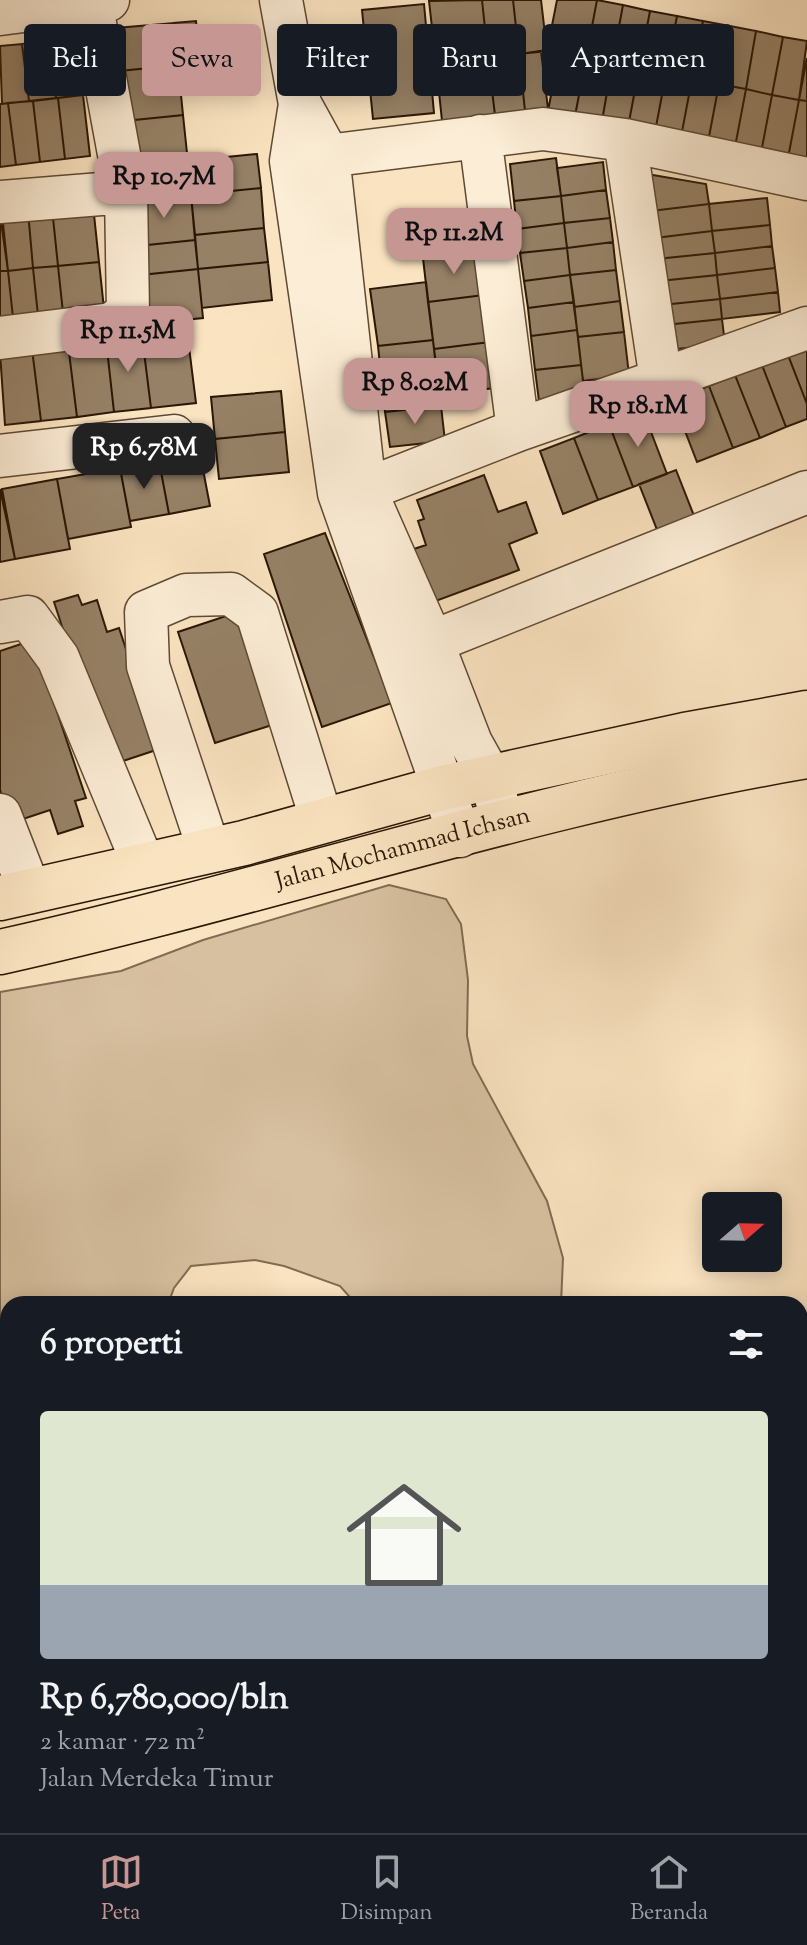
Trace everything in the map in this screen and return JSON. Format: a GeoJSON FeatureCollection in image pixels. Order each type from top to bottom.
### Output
{"type":"FeatureCollection","features":[{"type":"Feature","properties":{"kind":"main road","name":"Jalan Mochammad Ichsan"},"geometry":{"type":"LineString","coordinates":[[15,895],[209,850],[442,788],[807,713]]}},
{"type":"Feature","properties":{"kind":"main road","name":"Jalan Mochammad Ichsan"},"geometry":{"type":"LineString","coordinates":[[0,952],[141,921],[640,790],[807,756]]}},
{"type":"Feature","properties":{"kind":"street"},"geometry":{"type":"LineString","coordinates":[[281,0],[365,490],[432,642],[471,743],[490,777],[504,825]]}},
{"type":"Feature","properties":{"kind":"street"},"geometry":{"type":"LineString","coordinates":[[0,14],[100,1],[126,192],[128,312],[112,324],[0,338]]}},
{"type":"Feature","properties":{"kind":"street"},"geometry":{"type":"LineString","coordinates":[[309,158],[543,129],[625,140],[807,179]]}},
{"type":"Feature","properties":{"kind":"street"},"geometry":{"type":"LineString","coordinates":[[480,136],[518,430]]}},
{"type":"Feature","properties":{"kind":"street"},"geometry":{"type":"LineString","coordinates":[[625,140],[661,380]]}},
{"type":"Feature","properties":{"kind":"street"},"geometry":{"type":"LineString","coordinates":[[309,158],[339,493],[460,836]]}},
{"type":"Feature","properties":{"kind":"street"},"geometry":{"type":"LineString","coordinates":[[0,202],[126,192]]}},
{"type":"Feature","properties":{"kind":"street"},"geometry":{"type":"LineString","coordinates":[[365,490],[518,430],[807,328]]}},
{"type":"Feature","properties":{"kind":"street"},"geometry":{"type":"LineString","coordinates":[[0,456],[174,436]]}},
{"type":"Feature","properties":{"kind":"street"},"geometry":{"type":"LineString","coordinates":[[432,642],[807,492]]}},
{"type":"Feature","properties":{"kind":"street"},"geometry":{"type":"LineString","coordinates":[[209,850],[148,666],[146,612],[186,595],[231,594],[257,613],[322,821]]}},
{"type":"Feature","properties":{"kind":"street"},"geometry":{"type":"LineString","coordinates":[[0,622],[28,617],[58,658],[144,866]]}},
{"type":"Feature","properties":{"kind":"street"},"geometry":{"type":"LineString","coordinates":[[0,815],[15,895]]}},
{"type":"Feature","properties":{"kind":"shaded area"},"geometry":{"type":"Polygon","coordinates":[[[389,885],[446,899],[461,924],[468,980],[467,1036],[473,1064],[547,1201],[563,1258],[561,1296],[349,1296],[340,1286],[284,1266],[255,1260],[191,1266],[171,1296],[0,1296],[0,992],[121,971],[203,940],[389,885]]]}},
{"type":"Feature","properties":{"kind":"building"},"geometry":{"type":"Polygon","coordinates":[[[482,0],[485,24],[432,24],[429,1],[482,0]]]}},
{"type":"Feature","properties":{"kind":"building"},"geometry":{"type":"Polygon","coordinates":[[[482,0],[513,0],[516,24],[485,24],[482,0]]]}},
{"type":"Feature","properties":{"kind":"building"},"geometry":{"type":"Polygon","coordinates":[[[513,0],[541,0],[542,52],[526,53],[526,24],[516,24],[513,0]]]}},
{"type":"Feature","properties":{"kind":"building"},"geometry":{"type":"Polygon","coordinates":[[[557,0],[597,0],[592,24],[552,24],[557,0]]]}},
{"type":"Feature","properties":{"kind":"building"},"geometry":{"type":"Polygon","coordinates":[[[597,0],[623,5],[619,24],[592,24],[597,0]]]}},
{"type":"Feature","properties":{"kind":"building"},"geometry":{"type":"Polygon","coordinates":[[[424,4],[426,24],[413,24],[413,96],[432,96],[434,113],[373,119],[371,96],[397,96],[397,24],[363,24],[362,10],[424,4]]]}},
{"type":"Feature","properties":{"kind":"building"},"geometry":{"type":"Polygon","coordinates":[[[623,5],[650,11],[648,24],[619,24],[623,5]]]}},
{"type":"Feature","properties":{"kind":"building"},"geometry":{"type":"Polygon","coordinates":[[[650,11],[677,16],[675,24],[648,24],[650,11]]]}},
{"type":"Feature","properties":{"kind":"building"},"geometry":{"type":"Polygon","coordinates":[[[677,16],[703,21],[702,24],[675,24],[677,16]]]}},
{"type":"Feature","properties":{"kind":"building"},"geometry":{"type":"Polygon","coordinates":[[[196,21],[196,24],[174,24],[196,21]]]}},
{"type":"Feature","properties":{"kind":"building"},"geometry":{"type":"Polygon","coordinates":[[[142,26],[142,69],[126,70],[126,27],[142,26]]]}},
{"type":"Feature","properties":{"kind":"building"},"geometry":{"type":"Polygon","coordinates":[[[734,27],[756,31],[746,89],[734,87],[734,27]]]}},
{"type":"Feature","properties":{"kind":"building"},"geometry":{"type":"Polygon","coordinates":[[[756,31],[783,37],[772,95],[746,89],[756,31]]]}},
{"type":"Feature","properties":{"kind":"building"},"geometry":{"type":"Polygon","coordinates":[[[783,37],[807,41],[799,100],[772,95],[783,37]]]}},
{"type":"Feature","properties":{"kind":"building"},"geometry":{"type":"Polygon","coordinates":[[[22,44],[24,96],[28,96],[29,101],[2,104],[0,46],[22,44]]]}},
{"type":"Feature","properties":{"kind":"building"},"geometry":{"type":"Polygon","coordinates":[[[541,51],[542,96],[546,96],[548,109],[525,111],[526,53],[541,51]]]}},
{"type":"Feature","properties":{"kind":"building"},"geometry":{"type":"Polygon","coordinates":[[[807,58],[807,101],[799,100],[807,58]]]}},
{"type":"Feature","properties":{"kind":"building"},"geometry":{"type":"Polygon","coordinates":[[[142,69],[142,96],[181,96],[183,115],[125,121],[122,96],[126,96],[126,70],[142,69]]]}},
{"type":"Feature","properties":{"kind":"building"},"geometry":{"type":"Polygon","coordinates":[[[734,87],[746,89],[735,147],[708,142],[717,96],[734,96],[734,87]]]}},
{"type":"Feature","properties":{"kind":"building"},"geometry":{"type":"Polygon","coordinates":[[[746,89],[772,95],[761,153],[735,147],[746,89]]]}},
{"type":"Feature","properties":{"kind":"building"},"geometry":{"type":"Polygon","coordinates":[[[772,95],[799,100],[788,158],[761,153],[772,95]]]}},
{"type":"Feature","properties":{"kind":"building"},"geometry":{"type":"Polygon","coordinates":[[[28,96],[56,96],[56,98],[29,101],[28,96]]]}},
{"type":"Feature","properties":{"kind":"building"},"geometry":{"type":"Polygon","coordinates":[[[83,96],[90,156],[65,159],[58,98],[83,96]]]}},
{"type":"Feature","properties":{"kind":"building"},"geometry":{"type":"Polygon","coordinates":[[[439,96],[493,96],[495,115],[442,121],[439,96]]]}},
{"type":"Feature","properties":{"kind":"building"},"geometry":{"type":"Polygon","coordinates":[[[493,96],[523,96],[525,111],[495,115],[493,96]]]}},
{"type":"Feature","properties":{"kind":"building"},"geometry":{"type":"Polygon","coordinates":[[[551,96],[579,96],[575,116],[548,111],[551,96]]]}},
{"type":"Feature","properties":{"kind":"building"},"geometry":{"type":"Polygon","coordinates":[[[579,96],[606,96],[602,121],[575,116],[579,96]]]}},
{"type":"Feature","properties":{"kind":"building"},"geometry":{"type":"Polygon","coordinates":[[[606,96],[634,96],[628,127],[602,121],[606,96]]]}},
{"type":"Feature","properties":{"kind":"building"},"geometry":{"type":"Polygon","coordinates":[[[634,96],[662,96],[655,132],[628,127],[634,96]]]}},
{"type":"Feature","properties":{"kind":"building"},"geometry":{"type":"Polygon","coordinates":[[[662,96],[689,96],[681,137],[655,132],[662,96]]]}},
{"type":"Feature","properties":{"kind":"building"},"geometry":{"type":"Polygon","coordinates":[[[689,96],[717,96],[708,142],[681,137],[689,96]]]}},
{"type":"Feature","properties":{"kind":"building"},"geometry":{"type":"Polygon","coordinates":[[[58,98],[65,159],[40,162],[33,101],[58,98]]]}},
{"type":"Feature","properties":{"kind":"building"},"geometry":{"type":"Polygon","coordinates":[[[799,100],[807,101],[807,162],[788,158],[799,100]]]}},
{"type":"Feature","properties":{"kind":"building"},"geometry":{"type":"Polygon","coordinates":[[[33,101],[40,162],[16,165],[8,103],[33,101]]]}},
{"type":"Feature","properties":{"kind":"building"},"geometry":{"type":"Polygon","coordinates":[[[8,103],[16,165],[0,167],[0,104],[8,103]]]}},
{"type":"Feature","properties":{"kind":"building"},"geometry":{"type":"Polygon","coordinates":[[[183,115],[187,153],[129,159],[125,121],[183,115]]]}},
{"type":"Feature","properties":{"kind":"building"},"geometry":{"type":"Polygon","coordinates":[[[187,153],[191,195],[133,201],[129,159],[187,153]]]}},
{"type":"Feature","properties":{"kind":"building"},"geometry":{"type":"Polygon","coordinates":[[[257,154],[261,188],[191,195],[187,161],[257,154]]]}},
{"type":"Feature","properties":{"kind":"building"},"geometry":{"type":"Polygon","coordinates":[[[556,158],[561,196],[514,201],[510,164],[556,158]]]}},
{"type":"Feature","properties":{"kind":"building"},"geometry":{"type":"Polygon","coordinates":[[[603,162],[606,190],[561,196],[557,168],[603,162]]]}},
{"type":"Feature","properties":{"kind":"building"},"geometry":{"type":"Polygon","coordinates":[[[647,174],[706,184],[709,204],[651,211],[647,174]]]}},
{"type":"Feature","properties":{"kind":"building"},"geometry":{"type":"Polygon","coordinates":[[[261,188],[264,228],[195,235],[191,195],[261,188]]]}},
{"type":"Feature","properties":{"kind":"building"},"geometry":{"type":"Polygon","coordinates":[[[606,190],[610,218],[564,223],[561,196],[606,190]]]}},
{"type":"Feature","properties":{"kind":"building"},"geometry":{"type":"Polygon","coordinates":[[[191,195],[195,240],[138,246],[133,201],[191,195]]]}},
{"type":"Feature","properties":{"kind":"building"},"geometry":{"type":"Polygon","coordinates":[[[561,196],[564,223],[517,229],[514,201],[561,196]]]}},
{"type":"Feature","properties":{"kind":"building"},"geometry":{"type":"Polygon","coordinates":[[[767,198],[770,225],[712,231],[709,204],[767,198]]]}},
{"type":"Feature","properties":{"kind":"building"},"geometry":{"type":"Polygon","coordinates":[[[709,204],[712,231],[655,238],[651,211],[709,204]]]}},
{"type":"Feature","properties":{"kind":"building"},"geometry":{"type":"Polygon","coordinates":[[[93,205],[99,262],[58,266],[52,208],[93,205]]]}},
{"type":"Feature","properties":{"kind":"building"},"geometry":{"type":"Polygon","coordinates":[[[52,208],[58,266],[33,268],[28,211],[52,208]]]}},
{"type":"Feature","properties":{"kind":"building"},"geometry":{"type":"Polygon","coordinates":[[[28,211],[33,268],[8,271],[2,214],[28,211]]]}},
{"type":"Feature","properties":{"kind":"building"},"geometry":{"type":"Polygon","coordinates":[[[0,214],[8,271],[0,271],[0,214]]]}},
{"type":"Feature","properties":{"kind":"building"},"geometry":{"type":"Polygon","coordinates":[[[610,218],[613,242],[567,248],[564,223],[610,218]]]}},
{"type":"Feature","properties":{"kind":"building"},"geometry":{"type":"Polygon","coordinates":[[[564,223],[567,248],[520,253],[517,229],[564,223]]]}},
{"type":"Feature","properties":{"kind":"building"},"geometry":{"type":"Polygon","coordinates":[[[770,225],[772,246],[715,253],[712,231],[770,225]]]}},
{"type":"Feature","properties":{"kind":"building"},"geometry":{"type":"Polygon","coordinates":[[[264,228],[268,262],[198,269],[195,235],[264,228]]]}},
{"type":"Feature","properties":{"kind":"building"},"geometry":{"type":"Polygon","coordinates":[[[712,231],[715,253],[657,259],[655,238],[712,231]]]}},
{"type":"Feature","properties":{"kind":"building"},"geometry":{"type":"Polygon","coordinates":[[[195,240],[198,269],[141,275],[138,246],[195,240]]]}},
{"type":"Feature","properties":{"kind":"building"},"geometry":{"type":"Polygon","coordinates":[[[613,242],[616,270],[570,275],[567,248],[613,242]]]}},
{"type":"Feature","properties":{"kind":"building"},"geometry":{"type":"Polygon","coordinates":[[[772,246],[775,268],[717,275],[715,253],[772,246]]]}},
{"type":"Feature","properties":{"kind":"building"},"geometry":{"type":"Polygon","coordinates":[[[567,248],[570,275],[524,281],[520,253],[567,248]]]}},
{"type":"Feature","properties":{"kind":"building"},"geometry":{"type":"Polygon","coordinates":[[[479,251],[484,295],[428,302],[423,258],[479,251]]]}},
{"type":"Feature","properties":{"kind":"building"},"geometry":{"type":"Polygon","coordinates":[[[715,253],[717,275],[660,281],[657,259],[715,253]]]}},
{"type":"Feature","properties":{"kind":"building"},"geometry":{"type":"Polygon","coordinates":[[[99,262],[105,318],[64,322],[58,266],[99,262]]]}},
{"type":"Feature","properties":{"kind":"building"},"geometry":{"type":"Polygon","coordinates":[[[268,262],[272,300],[202,308],[198,269],[268,262]]]}},
{"type":"Feature","properties":{"kind":"building"},"geometry":{"type":"Polygon","coordinates":[[[58,266],[64,322],[39,325],[33,268],[58,266]]]}},
{"type":"Feature","properties":{"kind":"building"},"geometry":{"type":"Polygon","coordinates":[[[33,268],[39,325],[14,327],[8,271],[33,268]]]}},
{"type":"Feature","properties":{"kind":"building"},"geometry":{"type":"Polygon","coordinates":[[[775,268],[778,292],[720,299],[717,275],[775,268]]]}},
{"type":"Feature","properties":{"kind":"building"},"geometry":{"type":"Polygon","coordinates":[[[198,269],[203,318],[145,324],[141,275],[198,269]]]}},
{"type":"Feature","properties":{"kind":"building"},"geometry":{"type":"Polygon","coordinates":[[[616,270],[620,301],[574,307],[570,275],[616,270]]]}},
{"type":"Feature","properties":{"kind":"building"},"geometry":{"type":"Polygon","coordinates":[[[0,271],[8,271],[14,327],[0,329],[0,271]]]}},
{"type":"Feature","properties":{"kind":"building"},"geometry":{"type":"Polygon","coordinates":[[[570,275],[574,302],[528,308],[524,281],[570,275]]]}},
{"type":"Feature","properties":{"kind":"building"},"geometry":{"type":"Polygon","coordinates":[[[717,275],[720,299],[662,305],[660,281],[717,275]]]}},
{"type":"Feature","properties":{"kind":"building"},"geometry":{"type":"Polygon","coordinates":[[[426,282],[433,340],[378,346],[370,289],[426,282]]]}},
{"type":"Feature","properties":{"kind":"building"},"geometry":{"type":"Polygon","coordinates":[[[778,292],[780,312],[722,319],[720,299],[778,292]]]}},
{"type":"Feature","properties":{"kind":"building"},"geometry":{"type":"Polygon","coordinates":[[[484,295],[490,342],[434,349],[428,302],[484,295]]]}},
{"type":"Feature","properties":{"kind":"building"},"geometry":{"type":"Polygon","coordinates":[[[720,299],[722,319],[665,325],[662,305],[720,299]]]}},
{"type":"Feature","properties":{"kind":"building"},"geometry":{"type":"Polygon","coordinates":[[[620,301],[624,332],[578,337],[574,307],[620,301]]]}},
{"type":"Feature","properties":{"kind":"building"},"geometry":{"type":"Polygon","coordinates":[[[574,302],[577,330],[531,336],[528,308],[574,302]]]}},
{"type":"Feature","properties":{"kind":"building"},"geometry":{"type":"Polygon","coordinates":[[[722,319],[725,344],[667,350],[665,325],[722,319]]]}},
{"type":"Feature","properties":{"kind":"building"},"geometry":{"type":"Polygon","coordinates":[[[577,330],[581,365],[535,370],[531,336],[577,330]]]}},
{"type":"Feature","properties":{"kind":"building"},"geometry":{"type":"Polygon","coordinates":[[[187,331],[196,403],[151,408],[142,336],[187,331]]]}},
{"type":"Feature","properties":{"kind":"building"},"geometry":{"type":"Polygon","coordinates":[[[624,332],[629,375],[583,381],[578,337],[624,332]]]}},
{"type":"Feature","properties":{"kind":"building"},"geometry":{"type":"Polygon","coordinates":[[[142,336],[151,408],[114,412],[106,340],[142,336]]]}},
{"type":"Feature","properties":{"kind":"building"},"geometry":{"type":"Polygon","coordinates":[[[106,340],[114,412],[77,417],[68,344],[106,340]]]}},
{"type":"Feature","properties":{"kind":"building"},"geometry":{"type":"Polygon","coordinates":[[[433,340],[441,406],[385,412],[378,346],[433,340]]]}},
{"type":"Feature","properties":{"kind":"building"},"geometry":{"type":"Polygon","coordinates":[[[490,342],[495,388],[439,394],[434,349],[490,342]]]}},
{"type":"Feature","properties":{"kind":"building"},"geometry":{"type":"Polygon","coordinates":[[[68,344],[77,417],[41,421],[32,349],[68,344]]]}},
{"type":"Feature","properties":{"kind":"building"},"geometry":{"type":"Polygon","coordinates":[[[807,348],[807,404],[788,355],[807,348]]]}},
{"type":"Feature","properties":{"kind":"building"},"geometry":{"type":"Polygon","coordinates":[[[32,349],[41,421],[5,425],[0,353],[32,349]]]}},
{"type":"Feature","properties":{"kind":"building"},"geometry":{"type":"Polygon","coordinates":[[[788,355],[807,404],[807,419],[786,427],[762,365],[788,355]]]}},
{"type":"Feature","properties":{"kind":"building"},"geometry":{"type":"Polygon","coordinates":[[[581,365],[585,395],[539,401],[535,370],[581,365]]]}},
{"type":"Feature","properties":{"kind":"building"},"geometry":{"type":"Polygon","coordinates":[[[762,365],[786,427],[760,438],[735,375],[762,365]]]}},
{"type":"Feature","properties":{"kind":"building"},"geometry":{"type":"Polygon","coordinates":[[[735,375],[760,438],[733,448],[709,386],[735,375]]]}},
{"type":"Feature","properties":{"kind":"building"},"geometry":{"type":"Polygon","coordinates":[[[709,386],[733,448],[697,462],[673,400],[709,386]]]}},
{"type":"Feature","properties":{"kind":"building"},"geometry":{"type":"Polygon","coordinates":[[[281,391],[285,432],[215,439],[211,397],[281,391]]]}},
{"type":"Feature","properties":{"kind":"building"},"geometry":{"type":"Polygon","coordinates":[[[441,406],[445,441],[390,447],[385,412],[441,406]]]}},
{"type":"Feature","properties":{"kind":"building"},"geometry":{"type":"Polygon","coordinates":[[[643,411],[667,474],[633,487],[609,424],[643,411]]]}},
{"type":"Feature","properties":{"kind":"building"},"geometry":{"type":"Polygon","coordinates":[[[609,424],[633,487],[598,500],[574,438],[609,424]]]}},
{"type":"Feature","properties":{"kind":"building"},"geometry":{"type":"Polygon","coordinates":[[[285,432],[289,472],[219,479],[215,439],[285,432]]]}},
{"type":"Feature","properties":{"kind":"building"},"geometry":{"type":"Polygon","coordinates":[[[574,438],[598,500],[563,514],[540,451],[574,438]]]}},
{"type":"Feature","properties":{"kind":"building"},"geometry":{"type":"Polygon","coordinates":[[[200,454],[210,506],[169,514],[159,461],[200,454]]]}},
{"type":"Feature","properties":{"kind":"building"},"geometry":{"type":"Polygon","coordinates":[[[159,461],[169,514],[130,521],[120,468],[159,461]]]}},
{"type":"Feature","properties":{"kind":"building"},"geometry":{"type":"Polygon","coordinates":[[[120,468],[131,527],[68,539],[57,479],[120,468]]]}},
{"type":"Feature","properties":{"kind":"building"},"geometry":{"type":"Polygon","coordinates":[[[676,470],[700,531],[663,545],[639,484],[676,470]]]}},
{"type":"Feature","properties":{"kind":"building"},"geometry":{"type":"Polygon","coordinates":[[[484,475],[498,512],[526,502],[537,533],[509,544],[519,570],[433,602],[414,549],[426,545],[418,521],[424,519],[417,500],[484,475]]]}},
{"type":"Feature","properties":{"kind":"building"},"geometry":{"type":"Polygon","coordinates":[[[57,479],[70,549],[15,559],[2,489],[57,479]]]}},
{"type":"Feature","properties":{"kind":"building"},"geometry":{"type":"Polygon","coordinates":[[[0,489],[15,559],[0,562],[0,489]]]}},
{"type":"Feature","properties":{"kind":"building"},"geometry":{"type":"Polygon","coordinates":[[[325,533],[392,703],[322,727],[264,554],[325,533]]]}},
{"type":"Feature","properties":{"kind":"building"},"geometry":{"type":"Polygon","coordinates":[[[78,595],[82,605],[97,600],[107,632],[119,628],[159,749],[108,766],[54,602],[78,595]]]}},
{"type":"Feature","properties":{"kind":"building"},"geometry":{"type":"Polygon","coordinates":[[[235,613],[272,725],[215,743],[178,632],[235,613]]]}},
{"type":"Feature","properties":{"kind":"building"},"geometry":{"type":"Polygon","coordinates":[[[33,640],[86,798],[75,801],[83,826],[58,834],[50,810],[11,823],[0,790],[0,651],[33,640]]]}}]}
